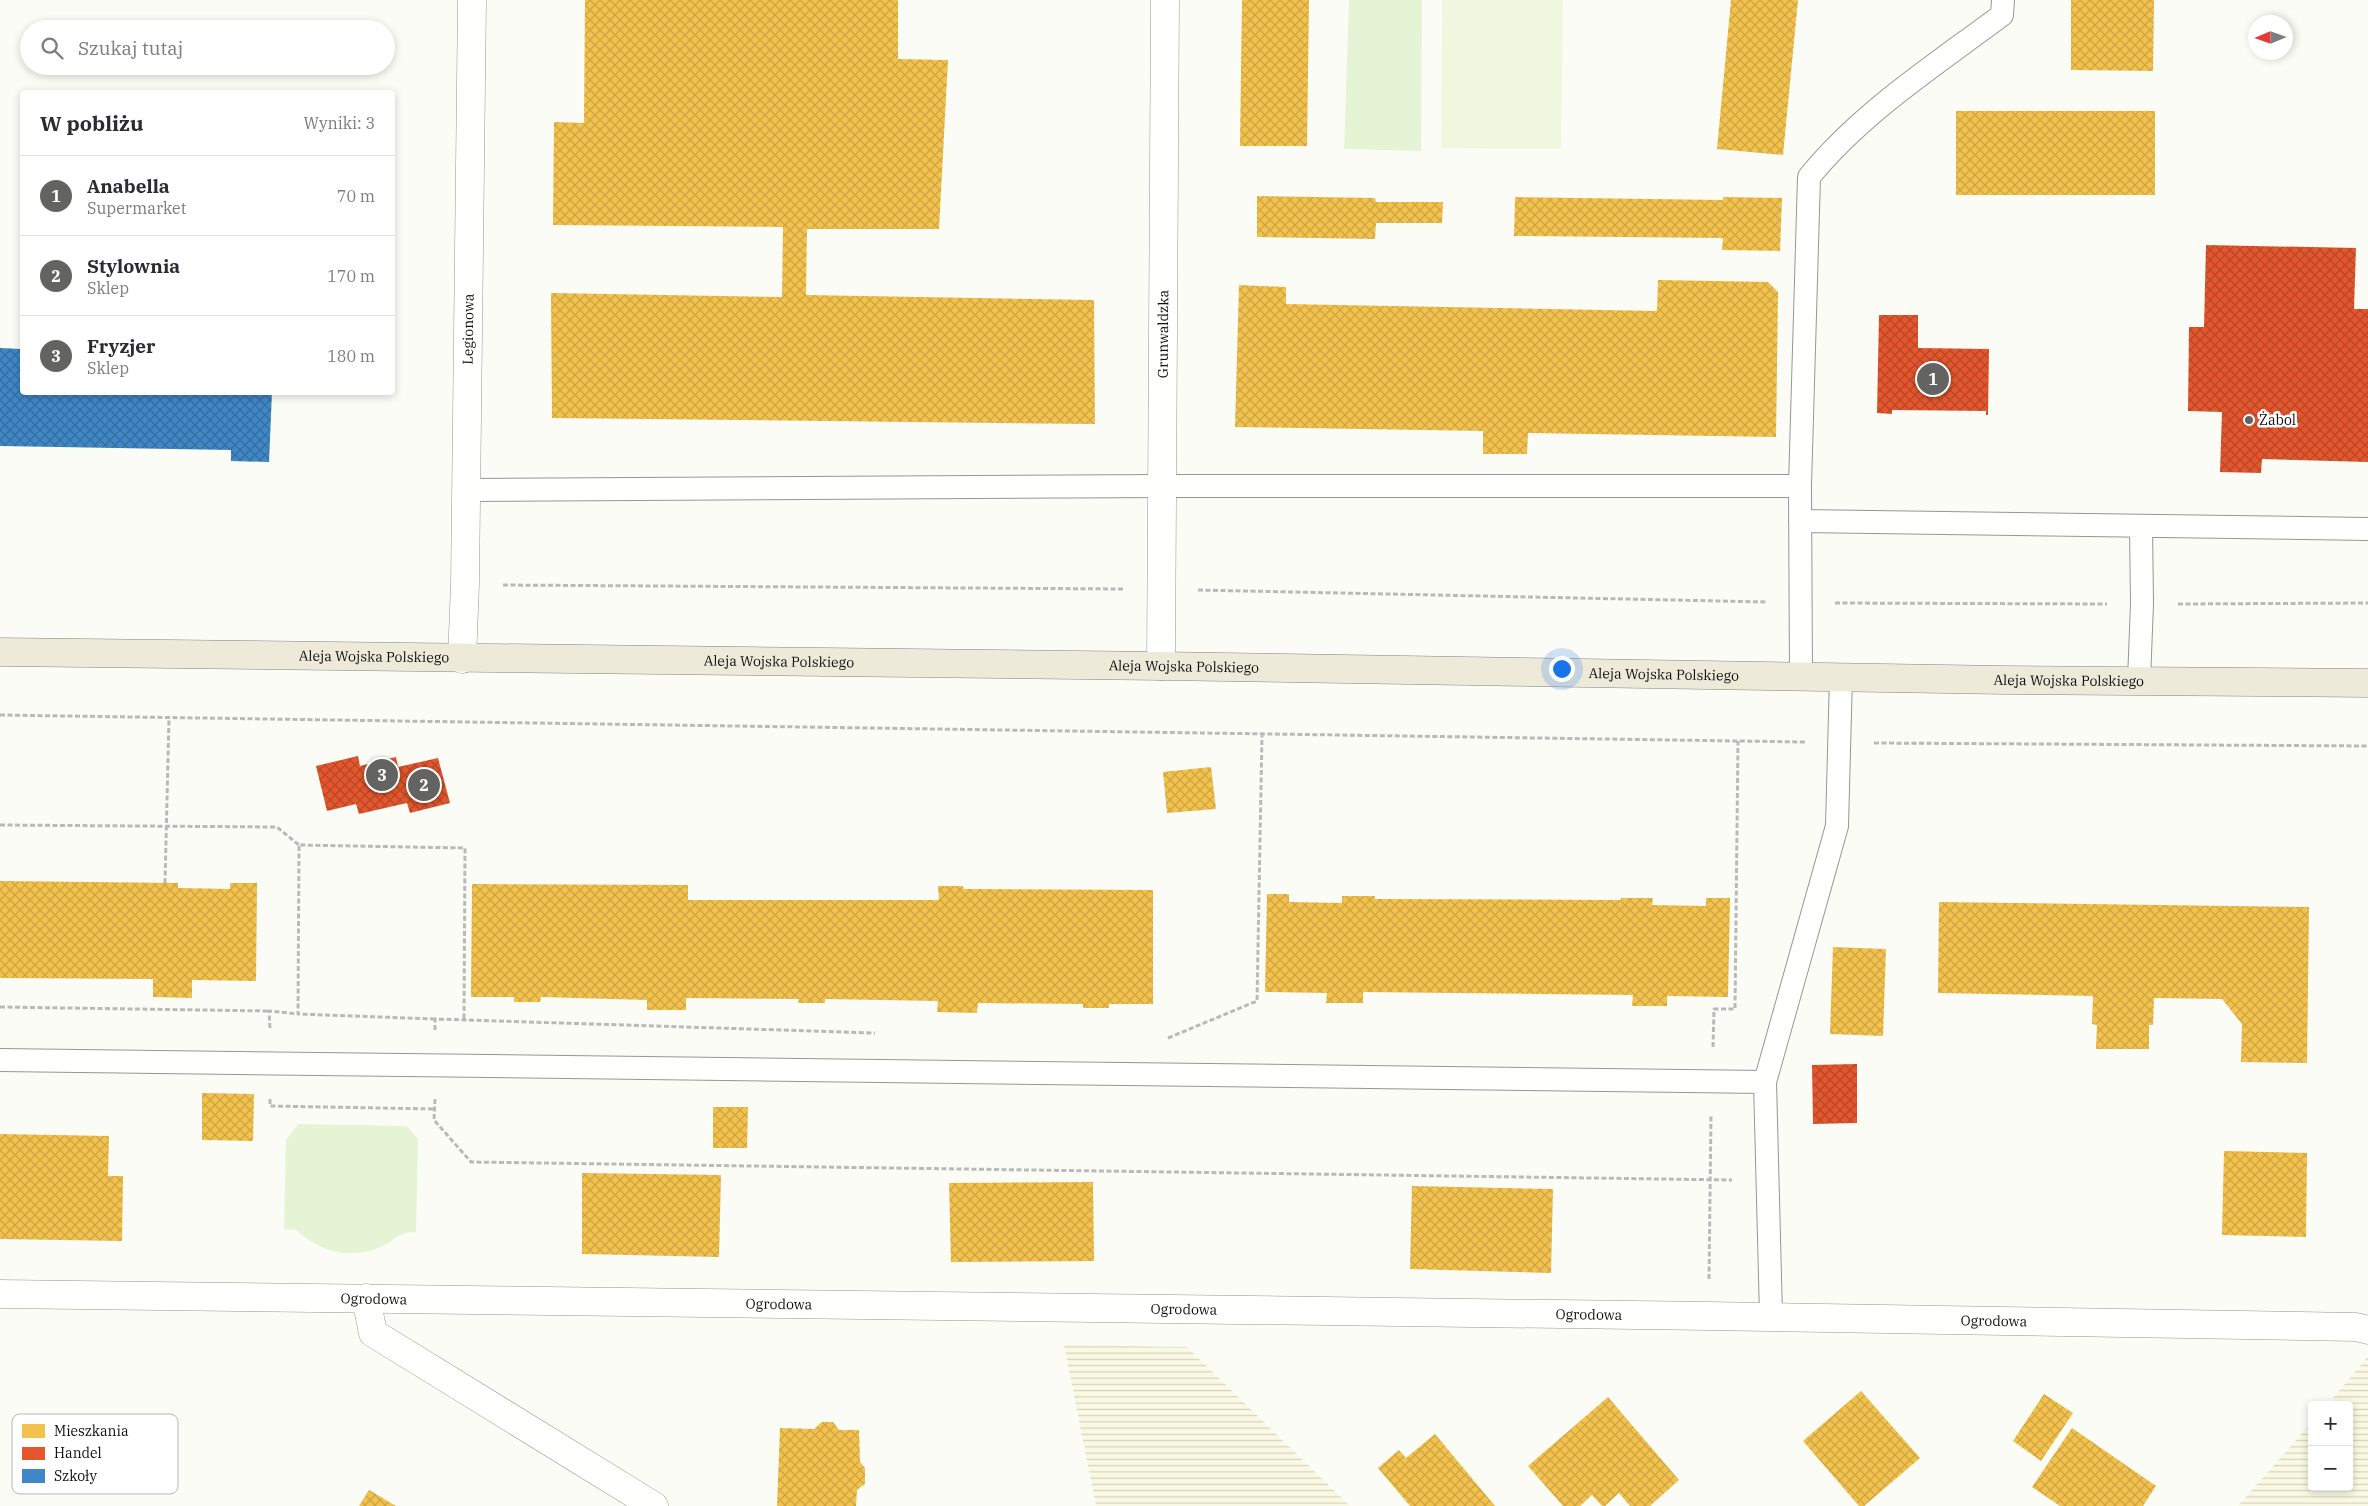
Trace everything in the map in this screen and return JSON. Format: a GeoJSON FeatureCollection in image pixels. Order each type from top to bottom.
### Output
{"type":"FeatureCollection","features":[{"type":"Feature","properties":{"kind":"main road","name":"Aleja Wojska Polskiego"},"geometry":{"type":"LineString","coordinates":[[0,652],[2368,683]]}},
{"type":"Feature","properties":{"kind":"street","name":"Legionowa"},"geometry":{"type":"LineString","coordinates":[[462,659],[465,584],[472,0]]}},
{"type":"Feature","properties":{"kind":"street","name":"Grunwaldzka"},"geometry":{"type":"LineString","coordinates":[[1161,666],[1165,0]]}},
{"type":"Feature","properties":{"kind":"street","name":"Ogrodowa"},"geometry":{"type":"LineString","coordinates":[[0,1294],[1770,1316],[2356,1327],[2368,1330]]}},
{"type":"Feature","properties":{"kind":"street"},"geometry":{"type":"LineString","coordinates":[[366,1298],[373,1333],[654,1506]]}},
{"type":"Feature","properties":{"kind":"lane"},"geometry":{"type":"LineString","coordinates":[[1801,675],[1800,486],[1809,177],[1830,151],[1884,103],[2002,15],[2003,0]]}},
{"type":"Feature","properties":{"kind":"lane"},"geometry":{"type":"LineString","coordinates":[[465,490],[1162,486],[1800,486]]}},
{"type":"Feature","properties":{"kind":"lane"},"geometry":{"type":"LineString","coordinates":[[1800,521],[2368,529]]}},
{"type":"Feature","properties":{"kind":"lane"},"geometry":{"type":"LineString","coordinates":[[2139,680],[2142,604],[2141,526]]}},
{"type":"Feature","properties":{"kind":"lane"},"geometry":{"type":"LineString","coordinates":[[1770,1316],[1765,1082],[1837,826],[1841,676]]}},
{"type":"Feature","properties":{"kind":"lane"},"geometry":{"type":"LineString","coordinates":[[0,1060],[1765,1082]]}},
{"type":"Feature","properties":{"kind":"path"},"geometry":{"type":"LineString","coordinates":[[465,584],[1162,590],[1802,602],[2368,603]]}},
{"type":"Feature","properties":{"kind":"path"},"geometry":{"type":"LineString","coordinates":[[0,715],[1738,741],[2368,746]]}},
{"type":"Feature","properties":{"kind":"path"},"geometry":{"type":"LineString","coordinates":[[165,883],[169,718]]}},
{"type":"Feature","properties":{"kind":"path"},"geometry":{"type":"LineString","coordinates":[[1709,1316],[1714,1009],[1735,1010],[1738,741]]}},
{"type":"Feature","properties":{"kind":"path"},"geometry":{"type":"LineString","coordinates":[[0,825],[277,827],[299,845],[465,848],[464,1019]]}},
{"type":"Feature","properties":{"kind":"path"},"geometry":{"type":"LineString","coordinates":[[299,845],[298,1014],[435,1019]]}},
{"type":"Feature","properties":{"kind":"path"},"geometry":{"type":"LineString","coordinates":[[0,1007],[269,1011]]}},
{"type":"Feature","properties":{"kind":"green space"},"geometry":{"type":"Polygon","coordinates":[[[1349,0],[1422,0],[1421,151],[1344,149],[1349,0]]]}},
{"type":"Feature","properties":{"kind":"green space"},"geometry":{"type":"Polygon","coordinates":[[[1442,0],[1563,0],[1561,149],[1441,148],[1442,0]]]}},
{"type":"Feature","properties":{"kind":"green space"},"geometry":{"type":"Polygon","coordinates":[[[298,1124],[407,1126],[418,1139],[416,1232],[400,1235],[384,1246],[367,1252],[345,1253],[324,1248],[296,1230],[284,1229],[286,1140],[298,1124]]]}},
{"type":"Feature","properties":{"kind":"green space"},"geometry":{"type":"Polygon","coordinates":[[[1064,1345],[1187,1347],[1350,1506],[1096,1506],[1064,1345]]]}},
{"type":"Feature","properties":{"kind":"green space"},"geometry":{"type":"Polygon","coordinates":[[[2368,1357],[2368,1506],[2238,1506],[2308,1427],[2308,1491],[2353,1491],[2353,1401],[2330,1401],[2368,1357]]]}},
{"type":"Feature","properties":{"kind":"building: Mieszkania"},"geometry":{"type":"Polygon","coordinates":[[[585,0],[898,0],[898,59],[948,60],[939,229],[807,229],[806,295],[1094,300],[1095,424],[552,418],[551,293],[782,297],[783,227],[553,225],[554,122],[584,123],[585,0]]]}},
{"type":"Feature","properties":{"kind":"building: Mieszkania"},"geometry":{"type":"Polygon","coordinates":[[[1242,0],[1309,0],[1307,146],[1240,146],[1242,0]]]}},
{"type":"Feature","properties":{"kind":"building: Mieszkania"},"geometry":{"type":"Polygon","coordinates":[[[1731,0],[1798,0],[1783,155],[1717,149],[1731,0]]]}},
{"type":"Feature","properties":{"kind":"building: Mieszkania"},"geometry":{"type":"Polygon","coordinates":[[[2071,0],[2154,0],[2153,71],[2071,70],[2071,0]]]}},
{"type":"Feature","properties":{"kind":"building: Mieszkania"},"geometry":{"type":"Polygon","coordinates":[[[1956,111],[2155,111],[2155,195],[1956,195],[1956,111]]]}},
{"type":"Feature","properties":{"kind":"building: Mieszkania"},"geometry":{"type":"Polygon","coordinates":[[[1257,196],[1375,198],[1376,202],[1443,202],[1442,223],[1376,223],[1375,239],[1257,237],[1257,196]]]}},
{"type":"Feature","properties":{"kind":"building: Mieszkania"},"geometry":{"type":"Polygon","coordinates":[[[1515,197],[1723,200],[1723,197],[1782,198],[1780,251],[1722,250],[1723,238],[1514,236],[1515,197]]]}},
{"type":"Feature","properties":{"kind":"building: Mieszkania"},"geometry":{"type":"Polygon","coordinates":[[[1658,280],[1768,282],[1778,292],[1776,437],[1528,433],[1527,454],[1483,454],[1483,431],[1235,427],[1239,285],[1286,287],[1286,304],[1657,311],[1658,280]]]}},
{"type":"Feature","properties":{"kind":"building: Mieszkania"},"geometry":{"type":"Polygon","coordinates":[[[1211,767],[1216,809],[1167,813],[1163,772],[1211,767]]]}},
{"type":"Feature","properties":{"kind":"building: Mieszkania"},"geometry":{"type":"Polygon","coordinates":[[[0,881],[178,883],[178,888],[230,889],[230,883],[257,883],[256,981],[192,980],[192,998],[153,997],[153,979],[0,978],[0,881]]]}},
{"type":"Feature","properties":{"kind":"building: Mieszkania"},"geometry":{"type":"Polygon","coordinates":[[[472,884],[688,885],[688,900],[939,900],[938,886],[963,886],[963,889],[1153,890],[1153,1004],[1109,1004],[1109,1008],[1083,1008],[1083,1004],[978,1003],[977,1013],[937,1012],[938,1001],[825,999],[825,1003],[798,1003],[799,999],[686,998],[686,1010],[647,1010],[647,1000],[541,997],[540,1002],[514,1002],[514,997],[471,997],[472,884]]]}},
{"type":"Feature","properties":{"kind":"building: Mieszkania"},"geometry":{"type":"Polygon","coordinates":[[[1267,894],[1289,894],[1289,902],[1342,903],[1342,896],[1375,896],[1375,899],[1621,900],[1621,898],[1653,898],[1652,905],[1706,906],[1706,898],[1730,898],[1728,997],[1667,996],[1667,1006],[1632,1006],[1633,995],[1363,992],[1363,1003],[1326,1003],[1327,993],[1265,992],[1267,894]]]}},
{"type":"Feature","properties":{"kind":"building: Mieszkania"},"geometry":{"type":"Polygon","coordinates":[[[1939,902],[2309,907],[2307,1063],[2241,1062],[2242,1024],[2222,999],[2154,998],[2153,1025],[2149,1025],[2149,1049],[2096,1049],[2097,1025],[2092,1024],[2093,996],[1938,993],[1939,902]]]}},
{"type":"Feature","properties":{"kind":"building: Mieszkania"},"geometry":{"type":"Polygon","coordinates":[[[1833,947],[1886,949],[1883,1036],[1830,1034],[1833,947]]]}},
{"type":"Feature","properties":{"kind":"building: Mieszkania"},"geometry":{"type":"Polygon","coordinates":[[[202,1093],[254,1094],[253,1141],[202,1140],[202,1093]]]}},
{"type":"Feature","properties":{"kind":"building: Mieszkania"},"geometry":{"type":"Polygon","coordinates":[[[713,1107],[748,1107],[747,1148],[713,1148],[713,1107]]]}},
{"type":"Feature","properties":{"kind":"building: Mieszkania"},"geometry":{"type":"Polygon","coordinates":[[[0,1134],[109,1136],[108,1176],[123,1176],[122,1241],[0,1239],[0,1134]]]}},
{"type":"Feature","properties":{"kind":"building: Mieszkania"},"geometry":{"type":"Polygon","coordinates":[[[2224,1151],[2307,1153],[2306,1237],[2222,1235],[2224,1151]]]}},
{"type":"Feature","properties":{"kind":"building: Mieszkania"},"geometry":{"type":"Polygon","coordinates":[[[582,1173],[721,1175],[719,1257],[582,1254],[582,1173]]]}},
{"type":"Feature","properties":{"kind":"building: Mieszkania"},"geometry":{"type":"Polygon","coordinates":[[[1093,1182],[1094,1261],[951,1262],[949,1183],[1093,1182]]]}},
{"type":"Feature","properties":{"kind":"building: Mieszkania"},"geometry":{"type":"Polygon","coordinates":[[[1412,1186],[1553,1189],[1551,1273],[1410,1269],[1412,1186]]]}},
{"type":"Feature","properties":{"kind":"building: Mieszkania"},"geometry":{"type":"Polygon","coordinates":[[[1861,1391],[1920,1458],[1864,1506],[1859,1506],[1803,1441],[1861,1391]]]}},
{"type":"Feature","properties":{"kind":"building: Mieszkania"},"geometry":{"type":"Polygon","coordinates":[[[2044,1394],[2073,1413],[2041,1461],[2013,1441],[2044,1394]]]}},
{"type":"Feature","properties":{"kind":"building: Mieszkania"},"geometry":{"type":"Polygon","coordinates":[[[1608,1397],[1679,1480],[1650,1506],[1630,1506],[1619,1493],[1605,1506],[1602,1506],[1592,1495],[1580,1506],[1563,1506],[1528,1466],[1608,1397]]]}},
{"type":"Feature","properties":{"kind":"building: Mieszkania"},"geometry":{"type":"Polygon","coordinates":[[[822,1422],[833,1422],[839,1430],[859,1430],[860,1462],[865,1468],[865,1484],[857,1490],[856,1506],[777,1506],[780,1428],[814,1429],[822,1422]]]}},
{"type":"Feature","properties":{"kind":"building: Mieszkania"},"geometry":{"type":"Polygon","coordinates":[[[2072,1428],[2156,1486],[2143,1506],[2060,1506],[2032,1487],[2072,1428]]]}},
{"type":"Feature","properties":{"kind":"building: Mieszkania"},"geometry":{"type":"Polygon","coordinates":[[[1435,1434],[1495,1506],[1410,1506],[1378,1468],[1399,1450],[1406,1458],[1435,1434]]]}},
{"type":"Feature","properties":{"kind":"building: Mieszkania"},"geometry":{"type":"Polygon","coordinates":[[[369,1490],[396,1506],[359,1506],[369,1490]]]}},
{"type":"Feature","properties":{"kind":"building: Handel"},"geometry":{"type":"Polygon","coordinates":[[[2206,245],[2356,248],[2354,309],[2368,309],[2368,462],[2262,459],[2261,473],[2220,472],[2222,412],[2188,411],[2189,327],[2204,327],[2206,245]]]}},
{"type":"Feature","properties":{"kind":"building: Handel"},"geometry":{"type":"Polygon","coordinates":[[[1879,315],[1918,315],[1918,348],[1989,349],[1988,415],[1986,415],[1986,411],[1892,410],[1892,414],[1877,413],[1879,315]]]}},
{"type":"Feature","properties":{"kind":"building: Handel"},"geometry":{"type":"Polygon","coordinates":[[[358,756],[360,766],[396,757],[398,767],[438,758],[450,803],[410,813],[407,803],[359,814],[356,804],[327,811],[316,766],[358,756]]]}},
{"type":"Feature","properties":{"kind":"building: Handel"},"geometry":{"type":"Polygon","coordinates":[[[1857,1064],[1857,1123],[1813,1124],[1812,1065],[1857,1064]]]}},
{"type":"Feature","properties":{"kind":"building: Szkoły"},"geometry":{"type":"Polygon","coordinates":[[[0,348],[20,349],[20,395],[272,395],[269,462],[231,461],[231,450],[0,446],[0,348]]]}},
{"type":"Feature","properties":{"kind":"place","name":"Anabella"},"geometry":{"type":"Point","coordinates":[1933,379]}},
{"type":"Feature","properties":{"kind":"place","name":"Żabol"},"geometry":{"type":"Point","coordinates":[2249,420]}},
{"type":"Feature","properties":{"kind":"place","name":"Fryzjer"},"geometry":{"type":"Point","coordinates":[382,775]}},
{"type":"Feature","properties":{"kind":"place","name":"Stylownia"},"geometry":{"type":"Point","coordinates":[424,785]}}]}
